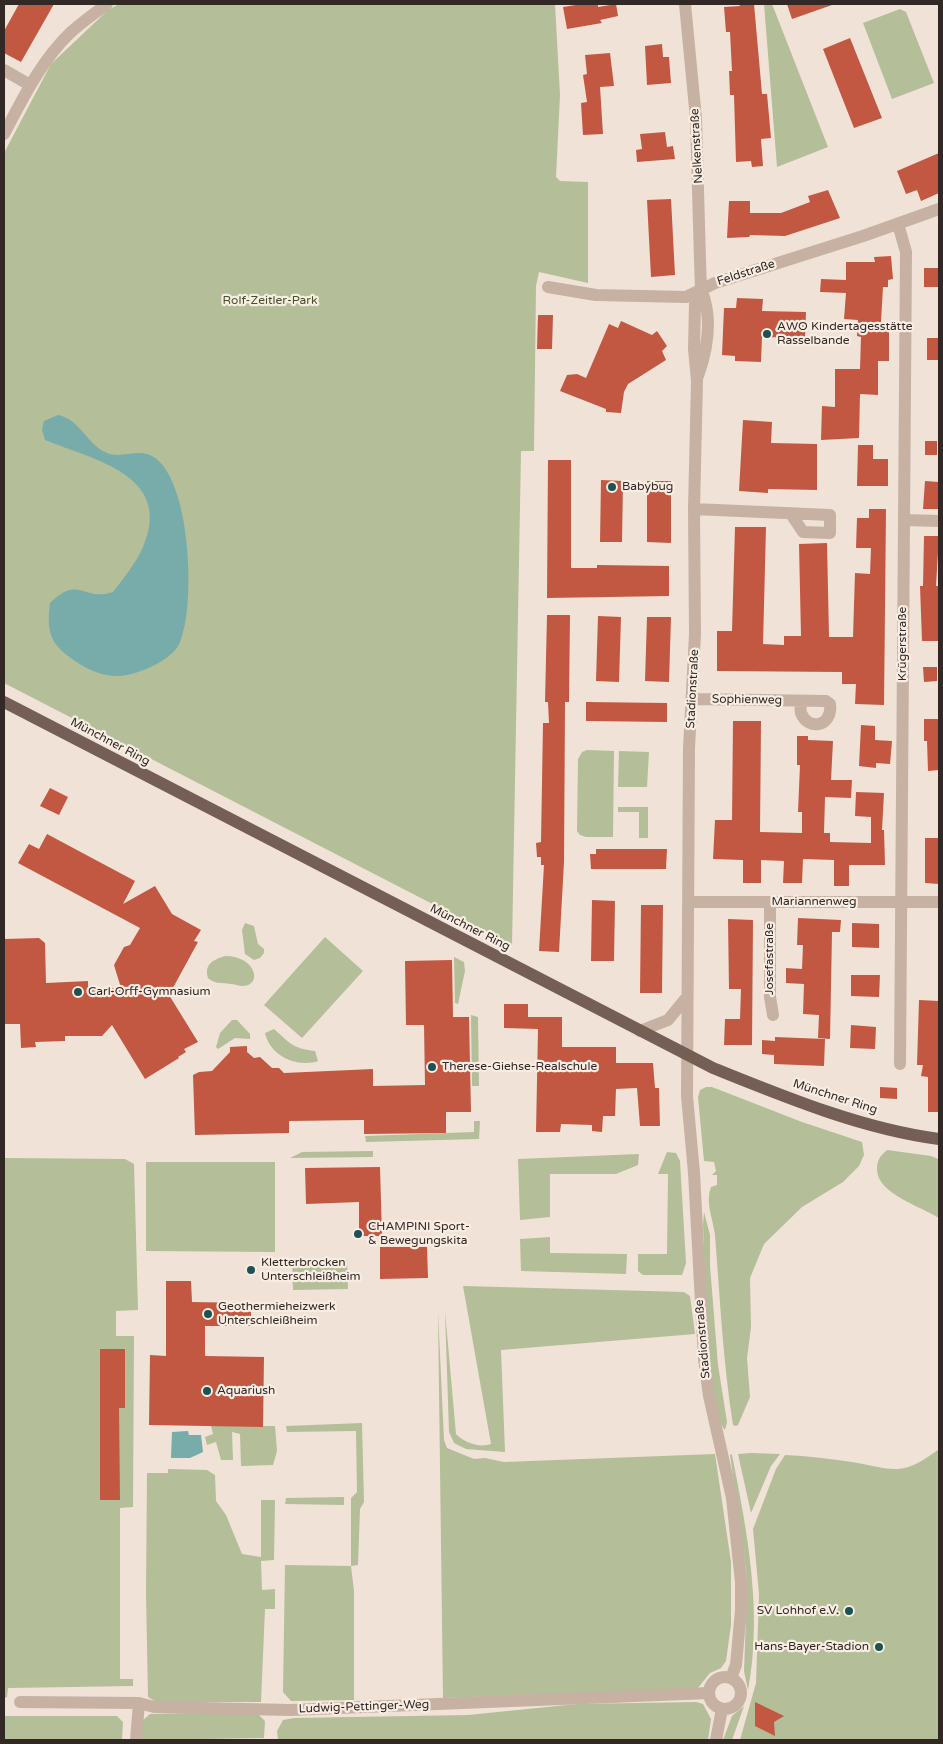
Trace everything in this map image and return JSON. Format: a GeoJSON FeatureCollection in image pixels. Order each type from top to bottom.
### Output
{"type":"FeatureCollection","features":[{"type":"Feature","properties":{"kind":"main road","name":"Münchner Ring"},"geometry":{"type":"LineString","coordinates":[[4,702],[713,1068],[805,1103],[880,1126],[939,1139]]}},
{"type":"Feature","properties":{"kind":"street"},"geometry":{"type":"LineString","coordinates":[[4,134],[30,85],[50,54],[71,32],[107,4]]}},
{"type":"Feature","properties":{"kind":"street","name":"Nelkenstraße"},"geometry":{"type":"LineString","coordinates":[[685,4],[696,119],[700,289]]}},
{"type":"Feature","properties":{"kind":"street"},"geometry":{"type":"LineString","coordinates":[[4,70],[30,85]]}},
{"type":"Feature","properties":{"kind":"street","name":"Feldstraße"},"geometry":{"type":"LineString","coordinates":[[548,287],[596,295],[686,297],[700,289],[939,209]]}},
{"type":"Feature","properties":{"kind":"street","name":"Krügerstraße"},"geometry":{"type":"LineString","coordinates":[[898,224],[906,252],[900,1064]]}},
{"type":"Feature","properties":{"kind":"street","name":"Stadionstraße"},"geometry":{"type":"LineString","coordinates":[[700,289],[707,304],[707,352],[697,381],[693,699],[689,748],[687,1096],[694,1172],[704,1359],[708,1396],[732,1498],[741,1582],[741,1610],[736,1665],[731,1678]]}},
{"type":"Feature","properties":{"kind":"street"},"geometry":{"type":"LineString","coordinates":[[694,509],[791,514]]}},
{"type":"Feature","properties":{"kind":"street"},"geometry":{"type":"LineString","coordinates":[[904,520],[939,521]]}},
{"type":"Feature","properties":{"kind":"street","name":"Sophienweg"},"geometry":{"type":"LineString","coordinates":[[693,699],[801,701]]}},
{"type":"Feature","properties":{"kind":"street","name":"Mariannenweg"},"geometry":{"type":"LineString","coordinates":[[689,902],[939,902]]}},
{"type":"Feature","properties":{"kind":"street","name":"Josefastraße"},"geometry":{"type":"LineString","coordinates":[[770,903],[770,997],[773,1015]]}},
{"type":"Feature","properties":{"kind":"street"},"geometry":{"type":"LineString","coordinates":[[640,1032],[668,1020],[687,997]]}},
{"type":"Feature","properties":{"kind":"street"},"geometry":{"type":"LineString","coordinates":[[721,1677],[731,1678],[738,1683],[741,1695],[734,1706],[722,1708],[712,1701],[709,1693],[710,1688],[716,1679],[721,1677]]}},
{"type":"Feature","properties":{"kind":"street","name":"Ludwig-Pettinger-Weg"},"geometry":{"type":"LineString","coordinates":[[20,1702],[139,1703],[154,1707],[290,1710],[709,1693]]}},
{"type":"Feature","properties":{"kind":"street"},"geometry":{"type":"LineString","coordinates":[[136,1740],[139,1703]]}},
{"type":"Feature","properties":{"kind":"street"},"geometry":{"type":"LineString","coordinates":[[716,1740],[722,1708]]}},
{"type":"Feature","properties":{"kind":"green space","name":"Rolf-Zeitler-Park"},"geometry":{"type":"Polygon","coordinates":[[[119,4],[555,4],[560,95],[556,177],[560,181],[588,182],[588,283],[539,272],[536,286],[534,451],[521,451],[512,945],[4,683],[4,153],[51,64],[108,10],[119,4]]]}},
{"type":"Feature","properties":{"kind":"green space"},"geometry":{"type":"Polygon","coordinates":[[[764,4],[772,4],[828,147],[777,167],[764,4]]]}},
{"type":"Feature","properties":{"kind":"green space"},"geometry":{"type":"Polygon","coordinates":[[[900,9],[906,12],[934,83],[892,99],[863,23],[900,9]]]}},
{"type":"Feature","properties":{"kind":"green space"},"geometry":{"type":"Polygon","coordinates":[[[587,750],[614,751],[613,837],[586,837],[580,835],[577,831],[578,759],[582,752],[587,750]]]}},
{"type":"Feature","properties":{"kind":"green space"},"geometry":{"type":"Polygon","coordinates":[[[619,751],[649,752],[647,787],[618,787],[619,751]]]}},
{"type":"Feature","properties":{"kind":"green space"},"geometry":{"type":"Polygon","coordinates":[[[618,807],[648,807],[648,838],[639,838],[639,812],[618,812],[618,807]]]}},
{"type":"Feature","properties":{"kind":"green space"},"geometry":{"type":"Polygon","coordinates":[[[245,923],[254,926],[258,944],[264,949],[264,953],[260,958],[254,960],[245,954],[242,930],[245,923]]]}},
{"type":"Feature","properties":{"kind":"green space"},"geometry":{"type":"Polygon","coordinates":[[[325,937],[363,971],[302,1038],[264,1005],[325,937]]]}},
{"type":"Feature","properties":{"kind":"green space"},"geometry":{"type":"Polygon","coordinates":[[[225,956],[235,957],[250,965],[254,976],[253,981],[241,986],[216,982],[208,978],[207,969],[210,963],[225,956]]]}},
{"type":"Feature","properties":{"kind":"green space"},"geometry":{"type":"Polygon","coordinates":[[[454,957],[464,962],[465,971],[458,1004],[455,1003],[454,957]]]}},
{"type":"Feature","properties":{"kind":"green space"},"geometry":{"type":"Polygon","coordinates":[[[471,1015],[478,1017],[479,1086],[472,1086],[471,1015]]]}},
{"type":"Feature","properties":{"kind":"green space"},"geometry":{"type":"Polygon","coordinates":[[[232,1020],[237,1020],[250,1034],[250,1039],[235,1038],[218,1049],[216,1047],[220,1033],[232,1020]]]}},
{"type":"Feature","properties":{"kind":"green space"},"geometry":{"type":"Polygon","coordinates":[[[274,1029],[292,1044],[315,1051],[318,1061],[302,1063],[278,1054],[272,1048],[265,1033],[274,1029]]]}},
{"type":"Feature","properties":{"kind":"green space"},"geometry":{"type":"Polygon","coordinates":[[[712,1087],[802,1122],[862,1142],[864,1155],[859,1166],[843,1182],[802,1207],[764,1244],[750,1278],[751,1327],[747,1358],[750,1397],[736,1426],[733,1425],[727,1378],[715,1235],[709,1205],[709,1193],[711,1187],[717,1185],[717,1175],[712,1175],[716,1171],[714,1162],[704,1161],[698,1097],[700,1090],[712,1087]]]}},
{"type":"Feature","properties":{"kind":"green space"},"geometry":{"type":"Polygon","coordinates":[[[474,1121],[480,1121],[479,1139],[366,1142],[365,1136],[474,1132],[474,1121]]]}},
{"type":"Feature","properties":{"kind":"green space"},"geometry":{"type":"Polygon","coordinates":[[[887,1150],[931,1156],[938,1159],[939,1218],[892,1193],[884,1186],[879,1178],[877,1167],[879,1158],[887,1150]]]}},
{"type":"Feature","properties":{"kind":"green space"},"geometry":{"type":"Polygon","coordinates":[[[373,1151],[373,1157],[290,1158],[302,1152],[373,1151]]]}},
{"type":"Feature","properties":{"kind":"green space"},"geometry":{"type":"Polygon","coordinates":[[[667,1152],[676,1153],[680,1161],[686,1263],[682,1275],[643,1275],[638,1271],[638,1254],[667,1254],[668,1174],[658,1174],[667,1152]]]}},
{"type":"Feature","properties":{"kind":"green space"},"geometry":{"type":"Polygon","coordinates":[[[639,1154],[638,1165],[616,1174],[550,1174],[550,1217],[520,1220],[518,1159],[639,1154]]]}},
{"type":"Feature","properties":{"kind":"green space"},"geometry":{"type":"Polygon","coordinates":[[[4,1158],[125,1159],[134,1164],[138,1310],[116,1311],[116,1336],[134,1336],[133,1507],[120,1508],[120,1679],[133,1679],[133,1686],[8,1688],[7,1697],[4,1698],[4,1158]]]}},
{"type":"Feature","properties":{"kind":"green space"},"geometry":{"type":"Polygon","coordinates":[[[146,1162],[275,1162],[275,1252],[146,1251],[146,1162]]]}},
{"type":"Feature","properties":{"kind":"green space"},"geometry":{"type":"Polygon","coordinates":[[[704,1212],[710,1235],[710,1266],[718,1365],[727,1422],[725,1430],[718,1416],[710,1364],[707,1332],[704,1212]]]}},
{"type":"Feature","properties":{"kind":"green space"},"geometry":{"type":"Polygon","coordinates":[[[550,1237],[550,1253],[627,1254],[626,1274],[521,1271],[520,1239],[550,1237]]]}},
{"type":"Feature","properties":{"kind":"green space"},"geometry":{"type":"Polygon","coordinates":[[[347,1260],[348,1289],[293,1290],[292,1261],[347,1260]]]}},
{"type":"Feature","properties":{"kind":"green space"},"geometry":{"type":"Polygon","coordinates":[[[463,1286],[684,1292],[690,1296],[695,1334],[501,1350],[505,1452],[466,1449],[454,1443],[449,1432],[445,1311],[456,1434],[472,1444],[491,1444],[463,1286]]]}},
{"type":"Feature","properties":{"kind":"green space"},"geometry":{"type":"Polygon","coordinates":[[[438,1312],[444,1440],[447,1448],[474,1459],[485,1458],[504,1462],[715,1454],[731,1562],[731,1625],[726,1661],[721,1668],[710,1673],[697,1689],[443,1698],[438,1312]]]}},
{"type":"Feature","properties":{"kind":"green space"},"geometry":{"type":"Polygon","coordinates":[[[362,1423],[364,1502],[360,1509],[358,1565],[351,1566],[351,1498],[357,1492],[356,1431],[287,1432],[286,1426],[362,1423]]]}},
{"type":"Feature","properties":{"kind":"green space"},"geometry":{"type":"Polygon","coordinates":[[[211,1426],[275,1426],[277,1451],[273,1465],[241,1466],[240,1434],[232,1432],[233,1460],[221,1460],[216,1442],[207,1445],[205,1437],[213,1434],[211,1426]]]}},
{"type":"Feature","properties":{"kind":"green space","name":"SV Lohhof e.V."},"geometry":{"type":"Polygon","coordinates":[[[939,1449],[939,1740],[740,1740],[756,1683],[759,1594],[753,1529],[776,1469],[785,1455],[897,1469],[915,1464],[939,1449]]]}},
{"type":"Feature","properties":{"kind":"green space"},"geometry":{"type":"Polygon","coordinates":[[[730,1454],[732,1455],[743,1513],[751,1572],[754,1631],[748,1690],[744,1671],[746,1571],[730,1454]]]}},
{"type":"Feature","properties":{"kind":"green space"},"geometry":{"type":"Polygon","coordinates":[[[738,1454],[780,1454],[771,1466],[751,1513],[738,1454]]]}},
{"type":"Feature","properties":{"kind":"green space"},"geometry":{"type":"Polygon","coordinates":[[[168,1469],[207,1470],[215,1475],[216,1501],[226,1515],[242,1554],[261,1557],[261,1500],[275,1500],[274,1560],[261,1561],[262,1590],[275,1589],[275,1609],[265,1609],[261,1702],[156,1702],[148,1697],[146,1593],[147,1473],[168,1473],[168,1469]]]}},
{"type":"Feature","properties":{"kind":"green space"},"geometry":{"type":"Polygon","coordinates":[[[344,1497],[344,1505],[285,1504],[286,1498],[344,1497]]]}},
{"type":"Feature","properties":{"kind":"green space"},"geometry":{"type":"Polygon","coordinates":[[[285,1565],[351,1566],[354,1591],[354,1700],[291,1701],[283,1692],[285,1565]]]}},
{"type":"Feature","properties":{"kind":"green space"},"geometry":{"type":"Polygon","coordinates":[[[696,1702],[703,1704],[711,1719],[708,1740],[278,1740],[277,1731],[283,1720],[294,1718],[468,1715],[577,1704],[696,1702]]]}},
{"type":"Feature","properties":{"kind":"green space"},"geometry":{"type":"Polygon","coordinates":[[[744,1706],[732,1740],[723,1740],[732,1716],[744,1706]]]}},
{"type":"Feature","properties":{"kind":"green space"},"geometry":{"type":"Polygon","coordinates":[[[256,1712],[265,1721],[264,1738],[140,1740],[142,1721],[150,1714],[256,1712]]]}},
{"type":"Feature","properties":{"kind":"green space"},"geometry":{"type":"Polygon","coordinates":[[[4,1716],[117,1716],[123,1722],[122,1740],[4,1740],[4,1716]]]}},
{"type":"Feature","properties":{"kind":"water"},"geometry":{"type":"Polygon","coordinates":[[[58,415],[66,417],[94,444],[107,453],[118,455],[141,453],[152,456],[165,469],[175,489],[187,543],[188,600],[185,624],[180,642],[173,652],[162,661],[138,672],[114,676],[92,671],[69,657],[56,645],[52,638],[49,623],[50,603],[68,590],[75,589],[95,594],[113,592],[140,553],[150,523],[148,503],[139,487],[124,474],[106,464],[45,440],[42,430],[44,421],[58,415]]]}},
{"type":"Feature","properties":{"kind":"water"},"geometry":{"type":"Polygon","coordinates":[[[188,1431],[189,1435],[201,1435],[203,1452],[190,1458],[171,1458],[172,1432],[188,1431]]]}},
{"type":"Feature","properties":{"kind":"building"},"geometry":{"type":"Polygon","coordinates":[[[19,4],[54,4],[21,62],[4,53],[4,31],[19,4]]]}},
{"type":"Feature","properties":{"kind":"building"},"geometry":{"type":"Polygon","coordinates":[[[598,4],[598,7],[616,4],[618,16],[600,20],[602,23],[567,29],[563,7],[598,4]]]}},
{"type":"Feature","properties":{"kind":"building"},"geometry":{"type":"Polygon","coordinates":[[[739,4],[754,4],[762,94],[767,94],[771,138],[761,139],[763,166],[752,167],[751,161],[736,162],[734,95],[730,95],[729,71],[732,71],[730,32],[726,32],[724,7],[740,6],[739,4]]]}},
{"type":"Feature","properties":{"kind":"building"},"geometry":{"type":"Polygon","coordinates":[[[787,4],[831,4],[832,5],[792,19],[787,4]]]}},
{"type":"Feature","properties":{"kind":"building"},"geometry":{"type":"Polygon","coordinates":[[[850,38],[882,118],[854,128],[823,49],[850,38]]]}},
{"type":"Feature","properties":{"kind":"building"},"geometry":{"type":"Polygon","coordinates":[[[662,44],[663,57],[669,57],[671,83],[647,85],[645,46],[662,44]]]}},
{"type":"Feature","properties":{"kind":"building"},"geometry":{"type":"Polygon","coordinates":[[[610,53],[614,86],[600,87],[603,134],[583,135],[581,103],[587,102],[583,75],[587,74],[585,55],[610,53]]]}},
{"type":"Feature","properties":{"kind":"building"},"geometry":{"type":"Polygon","coordinates":[[[665,132],[667,147],[673,146],[675,159],[637,162],[636,150],[642,149],[640,134],[665,132]]]}},
{"type":"Feature","properties":{"kind":"building"},"geometry":{"type":"Polygon","coordinates":[[[939,153],[939,193],[921,201],[917,190],[906,194],[897,171],[939,153]]]}},
{"type":"Feature","properties":{"kind":"building"},"geometry":{"type":"Polygon","coordinates":[[[828,190],[840,218],[785,236],[750,235],[749,237],[727,238],[729,201],[750,201],[750,213],[781,213],[810,202],[808,196],[828,190]]]}},
{"type":"Feature","properties":{"kind":"building"},"geometry":{"type":"Polygon","coordinates":[[[671,199],[675,275],[651,277],[647,200],[671,199]]]}},
{"type":"Feature","properties":{"kind":"building"},"geometry":{"type":"Polygon","coordinates":[[[891,256],[893,279],[888,280],[888,287],[883,287],[881,322],[889,323],[889,361],[878,361],[878,395],[860,394],[859,438],[821,440],[822,406],[835,407],[835,369],[860,369],[861,337],[857,336],[858,320],[844,319],[846,293],[820,292],[821,279],[846,280],[846,262],[875,262],[874,257],[891,256]]]}},
{"type":"Feature","properties":{"kind":"building"},"geometry":{"type":"Polygon","coordinates":[[[924,268],[939,268],[939,287],[924,287],[924,268]]]}},
{"type":"Feature","properties":{"kind":"building"},"geometry":{"type":"Polygon","coordinates":[[[737,298],[763,299],[762,311],[806,312],[805,338],[762,337],[761,362],[735,361],[735,356],[722,355],[724,308],[736,308],[737,298]]]}},
{"type":"Feature","properties":{"kind":"building"},"geometry":{"type":"Polygon","coordinates":[[[538,315],[553,315],[552,349],[537,349],[538,315]]]}},
{"type":"Feature","properties":{"kind":"building"},"geometry":{"type":"Polygon","coordinates":[[[621,321],[652,335],[657,331],[667,346],[662,351],[666,360],[628,384],[624,392],[621,413],[606,412],[606,409],[560,391],[567,375],[577,374],[586,378],[609,324],[618,328],[621,321]]]}},
{"type":"Feature","properties":{"kind":"building"},"geometry":{"type":"Polygon","coordinates":[[[927,338],[939,338],[939,360],[927,360],[927,338]]]}},
{"type":"Feature","properties":{"kind":"building"},"geometry":{"type":"Polygon","coordinates":[[[743,420],[772,422],[771,443],[817,444],[817,490],[768,489],[768,493],[739,491],[743,420]]]}},
{"type":"Feature","properties":{"kind":"building"},"geometry":{"type":"Polygon","coordinates":[[[925,441],[937,441],[937,455],[925,455],[925,441]]]}},
{"type":"Feature","properties":{"kind":"building"},"geometry":{"type":"Polygon","coordinates":[[[858,445],[873,445],[873,459],[888,459],[888,486],[857,486],[858,445]]]}},
{"type":"Feature","properties":{"kind":"building"},"geometry":{"type":"Polygon","coordinates":[[[548,460],[571,460],[571,568],[597,568],[597,565],[669,566],[669,596],[547,598],[548,460]]]}},
{"type":"Feature","properties":{"kind":"building"},"geometry":{"type":"Polygon","coordinates":[[[601,480],[623,481],[622,542],[600,542],[601,480]]]}},
{"type":"Feature","properties":{"kind":"building"},"geometry":{"type":"Polygon","coordinates":[[[647,481],[671,481],[671,543],[647,542],[647,481]]]}},
{"type":"Feature","properties":{"kind":"building"},"geometry":{"type":"Polygon","coordinates":[[[925,481],[939,482],[939,509],[923,509],[925,481]]]}},
{"type":"Feature","properties":{"kind":"building"},"geometry":{"type":"Polygon","coordinates":[[[869,509],[886,509],[884,705],[855,704],[856,684],[842,684],[842,672],[717,671],[717,631],[732,631],[735,527],[766,527],[763,644],[784,645],[784,636],[801,636],[799,544],[827,543],[829,637],[853,637],[855,573],[870,574],[871,548],[856,548],[857,518],[869,518],[869,509]]]}},
{"type":"Feature","properties":{"kind":"building"},"geometry":{"type":"Polygon","coordinates":[[[924,536],[939,536],[936,586],[939,586],[939,641],[922,641],[920,586],[923,586],[924,536]]]}},
{"type":"Feature","properties":{"kind":"building"},"geometry":{"type":"Polygon","coordinates":[[[547,615],[570,615],[569,702],[565,702],[564,862],[559,952],[539,951],[544,865],[541,865],[541,857],[537,857],[536,843],[541,842],[543,723],[549,723],[548,702],[545,702],[547,615]]]}},
{"type":"Feature","properties":{"kind":"building"},"geometry":{"type":"Polygon","coordinates":[[[598,616],[621,617],[619,682],[596,681],[598,616]]]}},
{"type":"Feature","properties":{"kind":"building"},"geometry":{"type":"Polygon","coordinates":[[[647,617],[671,617],[669,682],[645,681],[647,617]]]}},
{"type":"Feature","properties":{"kind":"building"},"geometry":{"type":"Polygon","coordinates":[[[923,667],[937,667],[937,681],[924,682],[923,667]]]}},
{"type":"Feature","properties":{"kind":"building"},"geometry":{"type":"Polygon","coordinates":[[[586,702],[667,703],[667,722],[586,721],[586,702]]]}},
{"type":"Feature","properties":{"kind":"building"},"geometry":{"type":"Polygon","coordinates":[[[924,719],[939,719],[939,770],[928,771],[927,741],[924,741],[924,719]]]}},
{"type":"Feature","properties":{"kind":"building"},"geometry":{"type":"Polygon","coordinates":[[[733,721],[761,721],[760,832],[802,833],[802,812],[798,812],[800,765],[797,765],[797,736],[808,736],[808,740],[833,741],[831,780],[852,780],[851,798],[825,797],[824,833],[830,833],[830,842],[871,843],[871,817],[855,816],[856,792],[884,793],[882,830],[884,830],[885,865],[849,865],[849,886],[834,886],[834,860],[803,859],[802,883],[783,883],[784,861],[761,860],[761,883],[743,883],[743,860],[713,859],[715,820],[732,820],[733,721]]]}},
{"type":"Feature","properties":{"kind":"building"},"geometry":{"type":"Polygon","coordinates":[[[861,725],[875,726],[875,740],[892,741],[890,764],[876,763],[876,768],[859,766],[861,725]]]}},
{"type":"Feature","properties":{"kind":"building"},"geometry":{"type":"Polygon","coordinates":[[[50,788],[68,797],[59,815],[40,806],[50,788]]]}},
{"type":"Feature","properties":{"kind":"building"},"geometry":{"type":"Polygon","coordinates":[[[47,834],[135,881],[123,904],[155,886],[172,914],[201,930],[194,941],[198,942],[169,995],[198,1042],[184,1049],[186,1052],[179,1058],[145,1079],[112,1025],[102,1036],[65,1036],[65,1041],[35,1042],[36,1047],[21,1048],[20,1024],[4,1024],[4,939],[39,938],[45,943],[46,983],[88,981],[88,989],[121,988],[114,965],[124,947],[130,945],[140,928],[18,863],[29,844],[39,849],[47,834]]]}},
{"type":"Feature","properties":{"kind":"building"},"geometry":{"type":"Polygon","coordinates":[[[925,838],[939,838],[939,884],[925,883],[925,838]]]}},
{"type":"Feature","properties":{"kind":"building"},"geometry":{"type":"Polygon","coordinates":[[[596,849],[667,849],[666,869],[591,869],[590,854],[596,854],[596,849]]]}},
{"type":"Feature","properties":{"kind":"building"},"geometry":{"type":"Polygon","coordinates":[[[592,900],[615,901],[614,961],[591,961],[592,900]]]}},
{"type":"Feature","properties":{"kind":"building"},"geometry":{"type":"Polygon","coordinates":[[[641,905],[663,905],[662,993],[640,993],[641,905]]]}},
{"type":"Feature","properties":{"kind":"building"},"geometry":{"type":"Polygon","coordinates":[[[798,918],[841,920],[840,932],[832,932],[830,1039],[818,1038],[819,1015],[803,1014],[804,984],[786,983],[786,968],[802,969],[803,945],[797,945],[798,918]]]}},
{"type":"Feature","properties":{"kind":"building"},"geometry":{"type":"Polygon","coordinates":[[[728,919],[753,920],[752,1045],[724,1045],[725,1019],[740,1019],[741,989],[729,989],[728,919]]]}},
{"type":"Feature","properties":{"kind":"building"},"geometry":{"type":"Polygon","coordinates":[[[852,923],[879,924],[879,948],[852,947],[852,923]]]}},
{"type":"Feature","properties":{"kind":"building"},"geometry":{"type":"Polygon","coordinates":[[[452,960],[453,1017],[469,1017],[471,1112],[446,1112],[446,1133],[364,1134],[364,1120],[289,1121],[289,1133],[195,1135],[193,1075],[199,1072],[212,1071],[230,1052],[230,1047],[247,1046],[247,1052],[254,1058],[260,1057],[272,1068],[279,1068],[284,1073],[373,1069],[373,1086],[425,1085],[424,1025],[406,1025],[405,961],[452,960]]]}},
{"type":"Feature","properties":{"kind":"building"},"geometry":{"type":"Polygon","coordinates":[[[851,975],[880,975],[879,997],[851,996],[851,975]]]}},
{"type":"Feature","properties":{"kind":"building"},"geometry":{"type":"Polygon","coordinates":[[[919,1000],[939,1001],[939,1112],[928,1112],[928,1077],[921,1076],[923,1065],[917,1065],[919,1000]]]}},
{"type":"Feature","properties":{"kind":"building"},"geometry":{"type":"Polygon","coordinates":[[[504,1004],[528,1004],[528,1017],[562,1017],[562,1047],[616,1047],[616,1063],[653,1063],[655,1088],[659,1088],[660,1126],[640,1126],[637,1088],[616,1089],[615,1116],[603,1116],[602,1132],[592,1131],[592,1125],[561,1124],[560,1132],[536,1132],[538,1029],[504,1028],[504,1004]]]}},
{"type":"Feature","properties":{"kind":"building"},"geometry":{"type":"Polygon","coordinates":[[[851,1025],[876,1027],[875,1049],[850,1048],[851,1025]]]}},
{"type":"Feature","properties":{"kind":"building"},"geometry":{"type":"Polygon","coordinates":[[[775,1037],[825,1039],[824,1066],[774,1064],[774,1055],[762,1054],[762,1040],[775,1041],[775,1037]]]}},
{"type":"Feature","properties":{"kind":"building"},"geometry":{"type":"Polygon","coordinates":[[[880,1087],[897,1088],[897,1099],[880,1098],[880,1087]]]}},
{"type":"Feature","properties":{"kind":"building"},"geometry":{"type":"Polygon","coordinates":[[[380,1167],[382,1236],[359,1236],[359,1202],[306,1204],[305,1168],[380,1167]]]}},
{"type":"Feature","properties":{"kind":"building"},"geometry":{"type":"Polygon","coordinates":[[[380,1247],[427,1247],[428,1278],[380,1279],[380,1247]]]}},
{"type":"Feature","properties":{"kind":"building","name":"Aquariush"},"geometry":{"type":"Polygon","coordinates":[[[166,1281],[191,1281],[192,1302],[251,1303],[251,1326],[205,1326],[205,1356],[264,1357],[263,1427],[149,1425],[150,1355],[166,1356],[166,1281]]]}},
{"type":"Feature","properties":{"kind":"building"},"geometry":{"type":"Polygon","coordinates":[[[100,1349],[125,1349],[125,1408],[119,1408],[120,1500],[100,1500],[100,1349]]]}},
{"type":"Feature","properties":{"kind":"building"},"geometry":{"type":"Polygon","coordinates":[[[755,1702],[784,1716],[774,1722],[775,1736],[755,1726],[755,1702]]]}},
{"type":"Feature","properties":{"kind":"place","name":"AWO Kindertagesstätte Rasselbande"},"geometry":{"type":"Point","coordinates":[767,334]}},
{"type":"Feature","properties":{"kind":"place","name":"Babybug"},"geometry":{"type":"Point","coordinates":[612,487]}},
{"type":"Feature","properties":{"kind":"place","name":"Carl-Orff-Gymnasium"},"geometry":{"type":"Point","coordinates":[78,992]}},
{"type":"Feature","properties":{"kind":"place","name":"Therese-Giehse-Realschule"},"geometry":{"type":"Point","coordinates":[432,1067]}},
{"type":"Feature","properties":{"kind":"place","name":"CHAMPINI Sport- & Bewegungskita"},"geometry":{"type":"Point","coordinates":[358,1234]}},
{"type":"Feature","properties":{"kind":"place","name":"Kletterbrocken Unterschleißheim"},"geometry":{"type":"Point","coordinates":[251,1270]}},
{"type":"Feature","properties":{"kind":"place","name":"Geothermieheizwerk Unterschleißheim"},"geometry":{"type":"Point","coordinates":[208,1314]}},
{"type":"Feature","properties":{"kind":"place","name":"Aquariush"},"geometry":{"type":"Point","coordinates":[207,1391]}},
{"type":"Feature","properties":{"kind":"place","name":"SV Lohhof e.V."},"geometry":{"type":"Point","coordinates":[849,1611]}},
{"type":"Feature","properties":{"kind":"place","name":"Hans-Bayer-Stadion"},"geometry":{"type":"Point","coordinates":[879,1647]}}]}
